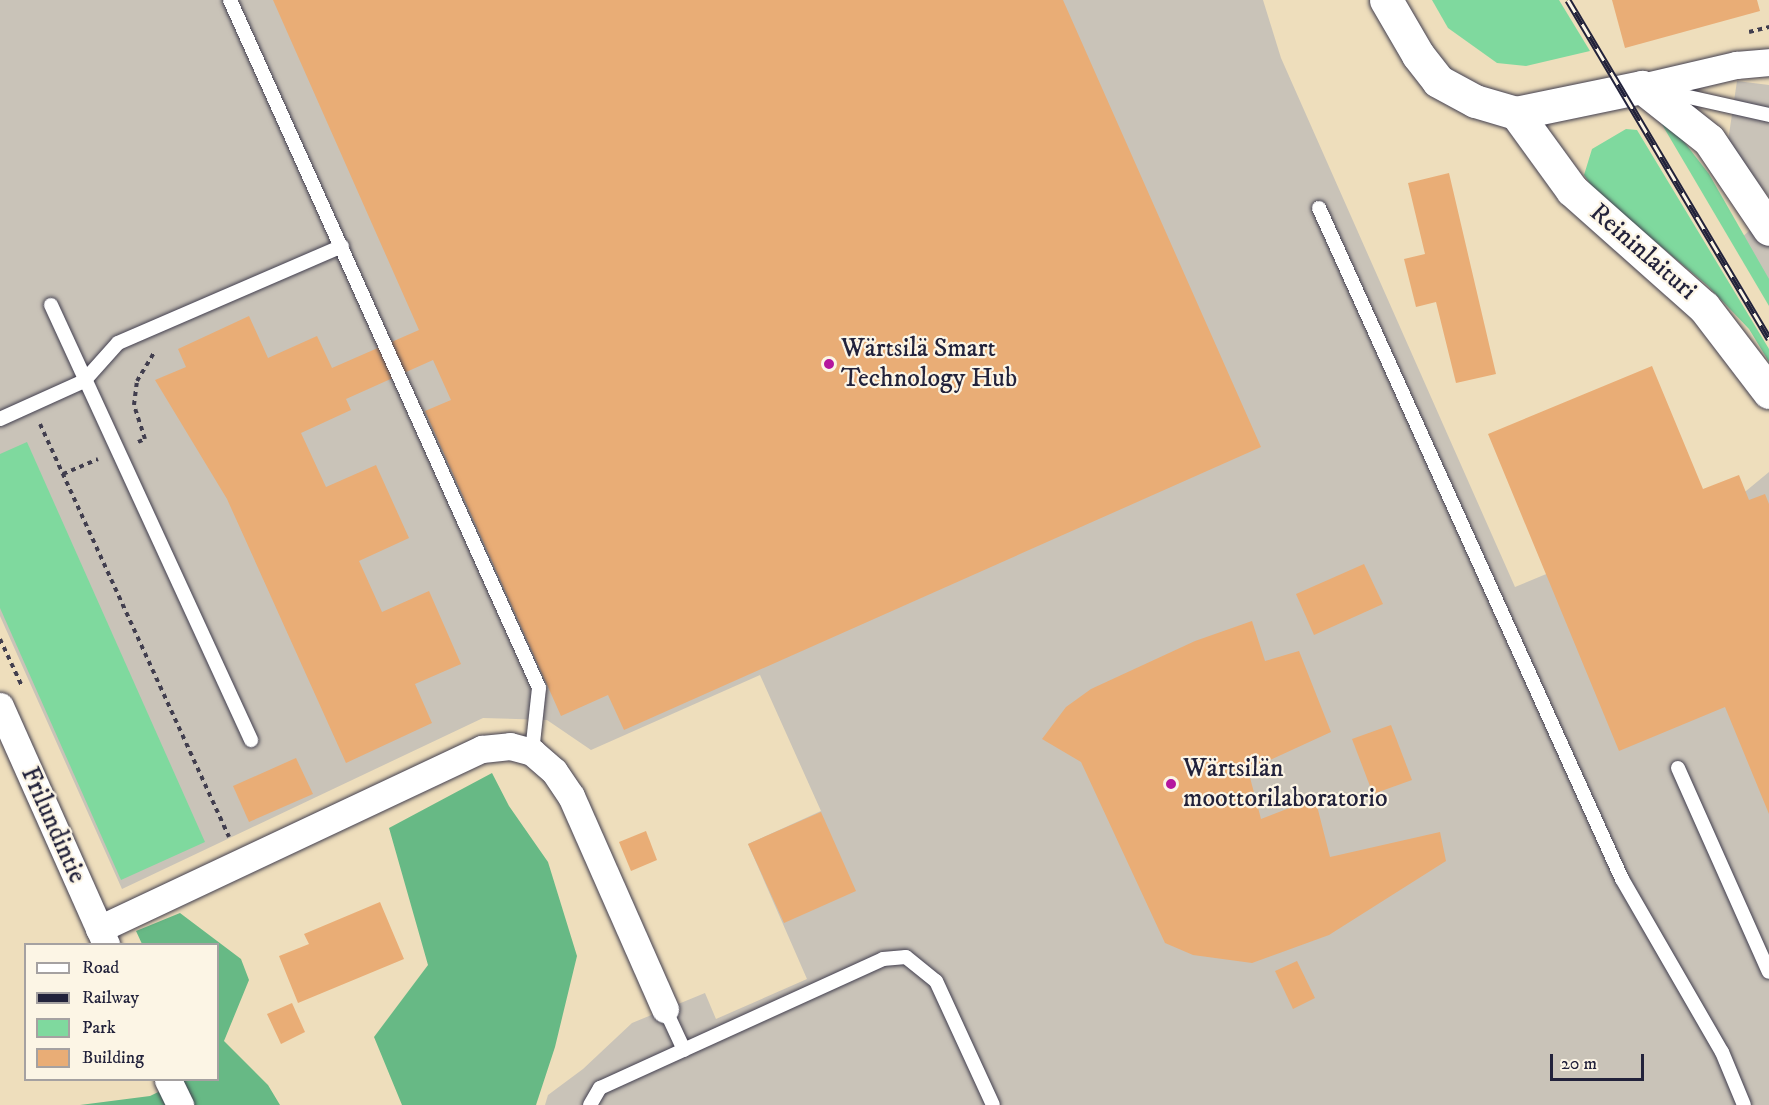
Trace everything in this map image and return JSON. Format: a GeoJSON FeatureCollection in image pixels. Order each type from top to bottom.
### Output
{"type":"FeatureCollection","features":[{"type":"Feature","properties":{"kind":"main road"},"geometry":{"type":"LineString","coordinates":[[1386,0],[1418,55],[1437,81],[1475,101],[1516,113],[1642,87],[1709,140],[1769,229]]}},
{"type":"Feature","properties":{"kind":"main road","name":"Reininlaituri"},"geometry":{"type":"LineString","coordinates":[[1516,113],[1572,190],[1704,307],[1769,392]]}},
{"type":"Feature","properties":{"kind":"street"},"geometry":{"type":"LineString","coordinates":[[1642,87],[1736,65],[1769,62]]}},
{"type":"Feature","properties":{"kind":"street","name":"Frilundintie"},"geometry":{"type":"LineString","coordinates":[[0,706],[102,937]]}},
{"type":"Feature","properties":{"kind":"street"},"geometry":{"type":"LineString","coordinates":[[102,937],[482,750],[510,746],[532,752],[554,771],[571,796],[665,1009]]}},
{"type":"Feature","properties":{"kind":"street"},"geometry":{"type":"LineString","coordinates":[[168,1081],[180,1105]]}},
{"type":"Feature","properties":{"kind":"lane"},"geometry":{"type":"LineString","coordinates":[[230,0],[539,688],[532,752]]}},
{"type":"Feature","properties":{"kind":"lane"},"geometry":{"type":"LineString","coordinates":[[1642,87],[1769,115]]}},
{"type":"Feature","properties":{"kind":"lane"},"geometry":{"type":"LineString","coordinates":[[1318,208],[1622,879],[1722,1052],[1744,1105]]}},
{"type":"Feature","properties":{"kind":"lane"},"geometry":{"type":"LineString","coordinates":[[0,419],[84,381],[118,344],[342,246]]}},
{"type":"Feature","properties":{"kind":"lane"},"geometry":{"type":"LineString","coordinates":[[51,305],[251,740]]}},
{"type":"Feature","properties":{"kind":"lane"},"geometry":{"type":"LineString","coordinates":[[1678,768],[1769,972]]}},
{"type":"Feature","properties":{"kind":"lane"},"geometry":{"type":"LineString","coordinates":[[590,1105],[600,1088],[883,959],[906,957],[936,981],[993,1105]]}},
{"type":"Feature","properties":{"kind":"lane"},"geometry":{"type":"LineString","coordinates":[[665,1009],[684,1050]]}},
{"type":"Feature","properties":{"kind":"path"},"geometry":{"type":"LineString","coordinates":[[63,474],[145,439],[134,405],[137,381],[156,351]]}},
{"type":"Feature","properties":{"kind":"path"},"geometry":{"type":"LineString","coordinates":[[31,405],[232,844]]}},
{"type":"Feature","properties":{"kind":"shaded area"},"geometry":{"type":"Polygon","coordinates":[[[0,0],[1263,0],[1281,58],[1515,587],[1746,491],[1769,472],[1769,1105],[545,1105],[548,1095],[583,1069],[632,1023],[705,993],[716,1019],[807,979],[748,844],[821,811],[760,675],[591,750],[547,720],[483,718],[122,889],[0,616],[0,0]]]}},
{"type":"Feature","properties":{"kind":"shaded area"},"geometry":{"type":"Polygon","coordinates":[[[1737,81],[1769,85],[1769,197],[1728,141],[1737,81]]]}},
{"type":"Feature","properties":{"kind":"shaded area"},"geometry":{"type":"Polygon","coordinates":[[[1769,207],[1769,297],[1735,243],[1762,220],[1769,207]]]}},
{"type":"Feature","properties":{"kind":"green space"},"geometry":{"type":"Polygon","coordinates":[[[1432,0],[1559,0],[1590,51],[1526,66],[1497,63],[1448,28],[1432,0]]]}},
{"type":"Feature","properties":{"kind":"green space"},"geometry":{"type":"Polygon","coordinates":[[[1657,116],[1678,134],[1709,174],[1769,279],[1769,306],[1657,116]]]}},
{"type":"Feature","properties":{"kind":"green space"},"geometry":{"type":"Polygon","coordinates":[[[1626,129],[1637,130],[1769,349],[1769,362],[1749,329],[1708,286],[1595,191],[1584,175],[1592,149],[1626,129]]]}},
{"type":"Feature","properties":{"kind":"green space"},"geometry":{"type":"Polygon","coordinates":[[[27,442],[205,842],[121,880],[0,608],[0,454],[27,442]]]}},
{"type":"Feature","properties":{"kind":"green space"},"geometry":{"type":"Polygon","coordinates":[[[492,773],[509,806],[548,862],[577,956],[555,1047],[536,1105],[402,1105],[374,1037],[428,965],[389,828],[492,773]]]}},
{"type":"Feature","properties":{"kind":"green space"},"geometry":{"type":"Polygon","coordinates":[[[180,913],[241,959],[249,980],[224,1041],[268,1085],[280,1105],[80,1105],[150,1096],[181,1081],[219,1081],[219,943],[142,943],[136,931],[180,913]]]}},
{"type":"Feature","properties":{"kind":"building","name":"Wärtsilä Smart Technology Hub"},"geometry":{"type":"Polygon","coordinates":[[[273,0],[1063,0],[1261,447],[624,730],[608,695],[561,716],[425,411],[451,400],[433,360],[346,399],[351,410],[301,433],[326,487],[376,465],[409,538],[359,561],[382,612],[429,591],[461,664],[415,684],[432,723],[346,763],[227,499],[155,380],[186,367],[178,349],[249,316],[268,358],[317,336],[332,368],[419,330],[273,0]]]}},
{"type":"Feature","properties":{"kind":"building"},"geometry":{"type":"Polygon","coordinates":[[[1612,0],[1757,0],[1760,11],[1625,48],[1612,0]]]}},
{"type":"Feature","properties":{"kind":"building"},"geometry":{"type":"Polygon","coordinates":[[[1449,173],[1496,374],[1456,383],[1436,302],[1416,307],[1404,259],[1425,254],[1408,183],[1449,173]]]}},
{"type":"Feature","properties":{"kind":"building"},"geometry":{"type":"Polygon","coordinates":[[[1652,366],[1703,489],[1739,475],[1749,500],[1765,494],[1769,504],[1769,814],[1725,707],[1619,751],[1488,434],[1652,366]]]}},
{"type":"Feature","properties":{"kind":"building"},"geometry":{"type":"Polygon","coordinates":[[[1364,564],[1383,604],[1314,635],[1296,594],[1364,564]]]}},
{"type":"Feature","properties":{"kind":"building","name":"Wärtsilän moottorilaboratorio"},"geometry":{"type":"Polygon","coordinates":[[[1252,621],[1265,661],[1299,651],[1331,732],[1248,770],[1261,819],[1315,798],[1330,857],[1440,832],[1446,861],[1329,935],[1252,963],[1193,955],[1165,943],[1081,762],[1042,739],[1066,707],[1091,689],[1195,641],[1252,621]]]}},
{"type":"Feature","properties":{"kind":"building"},"geometry":{"type":"Polygon","coordinates":[[[1391,725],[1412,780],[1373,794],[1352,739],[1391,725]]]}},
{"type":"Feature","properties":{"kind":"building"},"geometry":{"type":"Polygon","coordinates":[[[296,758],[313,794],[249,822],[233,786],[296,758]]]}},
{"type":"Feature","properties":{"kind":"building"},"geometry":{"type":"Polygon","coordinates":[[[821,812],[856,891],[784,923],[748,844],[821,812]]]}},
{"type":"Feature","properties":{"kind":"building"},"geometry":{"type":"Polygon","coordinates":[[[646,831],[657,860],[631,871],[619,842],[646,831]]]}},
{"type":"Feature","properties":{"kind":"building"},"geometry":{"type":"Polygon","coordinates":[[[380,902],[404,959],[298,1003],[279,956],[309,944],[304,934],[380,902]]]}},
{"type":"Feature","properties":{"kind":"building"},"geometry":{"type":"Polygon","coordinates":[[[1297,961],[1315,998],[1293,1009],[1275,971],[1297,961]]]}},
{"type":"Feature","properties":{"kind":"building"},"geometry":{"type":"Polygon","coordinates":[[[292,1003],[305,1032],[281,1044],[267,1014],[292,1003]]]}},
{"type":"Feature","properties":{"kind":"railway"},"geometry":{"type":"LineString","coordinates":[[1568,0],[1769,339]]}},
{"type":"Feature","properties":{"kind":"place","name":"Wärtsilä Smart Technology Hub"},"geometry":{"type":"Point","coordinates":[829,364]}},
{"type":"Feature","properties":{"kind":"place","name":"Wärtsilän moottorilaboratorio"},"geometry":{"type":"Point","coordinates":[1171,784]}}]}
